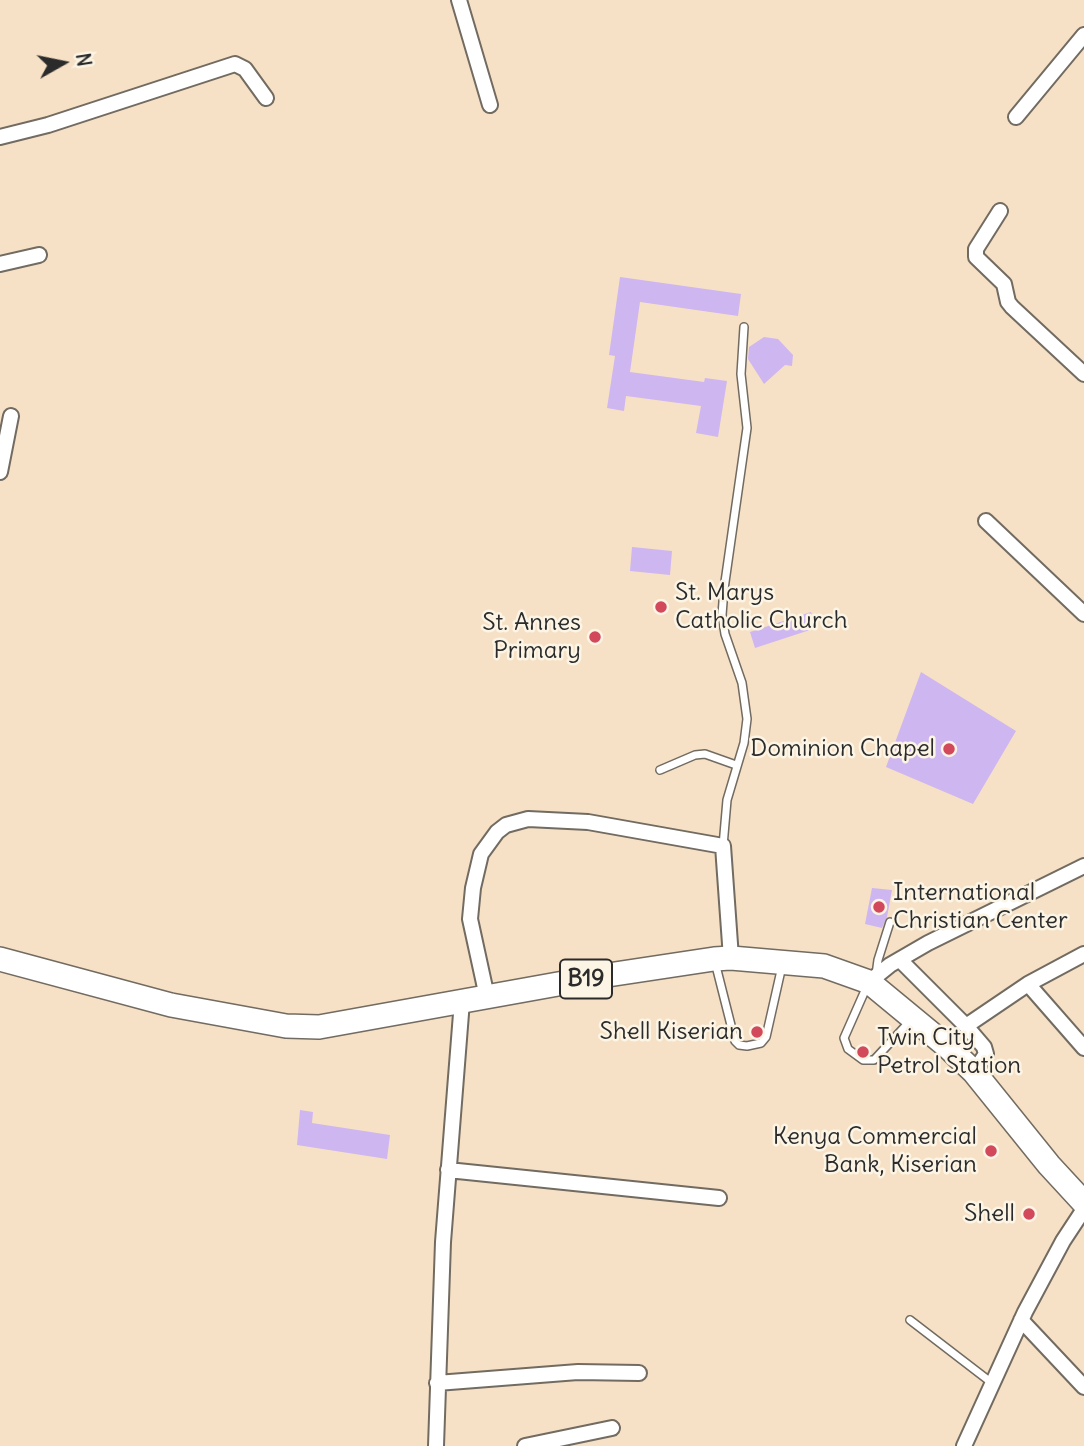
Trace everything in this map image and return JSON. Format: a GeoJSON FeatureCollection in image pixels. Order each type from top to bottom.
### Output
{"type":"FeatureCollection","features":[{"type":"Feature","properties":{"kind":"highway","name":"B19"},"geometry":{"type":"LineString","coordinates":[[0,959],[171,1005],[286,1026],[330,1025],[608,975],[722,959],[824,966],[872,979],[974,1072],[1084,1206]]}},
{"type":"Feature","properties":{"kind":"street"},"geometry":{"type":"LineString","coordinates":[[459,0],[491,105]]}},
{"type":"Feature","properties":{"kind":"street"},"geometry":{"type":"LineString","coordinates":[[1016,117],[1084,35]]}},
{"type":"Feature","properties":{"kind":"street"},"geometry":{"type":"LineString","coordinates":[[0,137],[48,125],[235,64],[245,69],[266,98]]}},
{"type":"Feature","properties":{"kind":"street"},"geometry":{"type":"LineString","coordinates":[[1000,211],[976,249],[976,257],[1005,285],[1009,304],[1084,374]]}},
{"type":"Feature","properties":{"kind":"street"},"geometry":{"type":"LineString","coordinates":[[0,264],[38,255]]}},
{"type":"Feature","properties":{"kind":"street"},"geometry":{"type":"LineString","coordinates":[[0,472],[11,416]]}},
{"type":"Feature","properties":{"kind":"street"},"geometry":{"type":"LineString","coordinates":[[986,521],[1084,614]]}},
{"type":"Feature","properties":{"kind":"street"},"geometry":{"type":"LineString","coordinates":[[487,997],[470,919],[473,888],[481,854],[496,832],[506,825],[528,818],[588,822],[723,846],[722,959]]}},
{"type":"Feature","properties":{"kind":"street"},"geometry":{"type":"LineString","coordinates":[[872,979],[928,943],[1084,866]]}},
{"type":"Feature","properties":{"kind":"street"},"geometry":{"type":"LineString","coordinates":[[966,1026],[1028,984],[1084,954]]}},
{"type":"Feature","properties":{"kind":"street"},"geometry":{"type":"LineString","coordinates":[[901,960],[984,1047],[986,1054],[974,1072]]}},
{"type":"Feature","properties":{"kind":"street"},"geometry":{"type":"LineString","coordinates":[[1028,984],[1084,1048]]}},
{"type":"Feature","properties":{"kind":"street"},"geometry":{"type":"LineString","coordinates":[[436,1446],[448,1170],[462,1001]]}},
{"type":"Feature","properties":{"kind":"street"},"geometry":{"type":"LineString","coordinates":[[448,1170],[719,1198]]}},
{"type":"Feature","properties":{"kind":"street"},"geometry":{"type":"LineString","coordinates":[[964,1446],[1021,1320],[1084,1206]]}},
{"type":"Feature","properties":{"kind":"street"},"geometry":{"type":"LineString","coordinates":[[1021,1320],[1084,1387]]}},
{"type":"Feature","properties":{"kind":"street"},"geometry":{"type":"LineString","coordinates":[[437,1383],[578,1372],[639,1373]]}},
{"type":"Feature","properties":{"kind":"street"},"geometry":{"type":"LineString","coordinates":[[525,1446],[612,1428]]}},
{"type":"Feature","properties":{"kind":"lane"},"geometry":{"type":"LineString","coordinates":[[723,846],[727,800],[744,743],[747,719],[742,683],[725,634],[722,615],[747,428],[741,374],[744,327]]}},
{"type":"Feature","properties":{"kind":"lane"},"geometry":{"type":"LineString","coordinates":[[660,770],[695,755],[705,754],[736,765]]}},
{"type":"Feature","properties":{"kind":"lane"},"geometry":{"type":"LineString","coordinates":[[890,922],[872,979],[844,1038],[848,1049],[863,1060],[874,1060],[912,1018]]}},
{"type":"Feature","properties":{"kind":"lane"},"geometry":{"type":"LineString","coordinates":[[722,959],[735,1041],[739,1045],[747,1046],[761,1043],[766,1037],[783,962]]}},
{"type":"Feature","properties":{"kind":"lane"},"geometry":{"type":"LineString","coordinates":[[909,1320],[993,1384]]}},
{"type":"Feature","properties":{"kind":"building"},"geometry":{"type":"Polygon","coordinates":[[[620,277],[741,294],[738,316],[640,302],[630,372],[704,382],[705,378],[727,381],[718,437],[696,433],[701,406],[626,396],[624,411],[607,408],[615,356],[609,355],[620,277]]]}},
{"type":"Feature","properties":{"kind":"building"},"geometry":{"type":"Polygon","coordinates":[[[764,337],[778,339],[793,355],[792,366],[785,365],[764,384],[748,359],[749,347],[764,337]]]}},
{"type":"Feature","properties":{"kind":"building"},"geometry":{"type":"Polygon","coordinates":[[[632,547],[672,551],[670,575],[630,571],[632,547]]]}},
{"type":"Feature","properties":{"kind":"building"},"geometry":{"type":"Polygon","coordinates":[[[811,612],[816,628],[755,648],[750,632],[811,612]]]}},
{"type":"Feature","properties":{"kind":"building","name":"Dominion Chapel"},"geometry":{"type":"Polygon","coordinates":[[[921,672],[1016,731],[973,804],[886,767],[921,672]]]}},
{"type":"Feature","properties":{"kind":"building","name":"International Christian Center"},"geometry":{"type":"Polygon","coordinates":[[[872,888],[892,890],[882,928],[865,924],[872,888]]]}},
{"type":"Feature","properties":{"kind":"building"},"geometry":{"type":"Polygon","coordinates":[[[300,1110],[313,1112],[312,1123],[390,1135],[387,1159],[297,1145],[300,1110]]]}},
{"type":"Feature","properties":{"kind":"place","name":"St. Marys Catholic Church"},"geometry":{"type":"Point","coordinates":[661,607]}},
{"type":"Feature","properties":{"kind":"place","name":"St. Annes Primary"},"geometry":{"type":"Point","coordinates":[595,637]}},
{"type":"Feature","properties":{"kind":"place","name":"Dominion Chapel"},"geometry":{"type":"Point","coordinates":[949,749]}},
{"type":"Feature","properties":{"kind":"place","name":"International Christian Center"},"geometry":{"type":"Point","coordinates":[879,907]}},
{"type":"Feature","properties":{"kind":"place","name":"Shell Kiserian"},"geometry":{"type":"Point","coordinates":[757,1032]}},
{"type":"Feature","properties":{"kind":"place","name":"Twin City Petrol Station"},"geometry":{"type":"Point","coordinates":[863,1052]}},
{"type":"Feature","properties":{"kind":"place","name":"Kenya Commercial Bank, Kiserian"},"geometry":{"type":"Point","coordinates":[991,1151]}},
{"type":"Feature","properties":{"kind":"place","name":"Shell"},"geometry":{"type":"Point","coordinates":[1029,1214]}}]}
